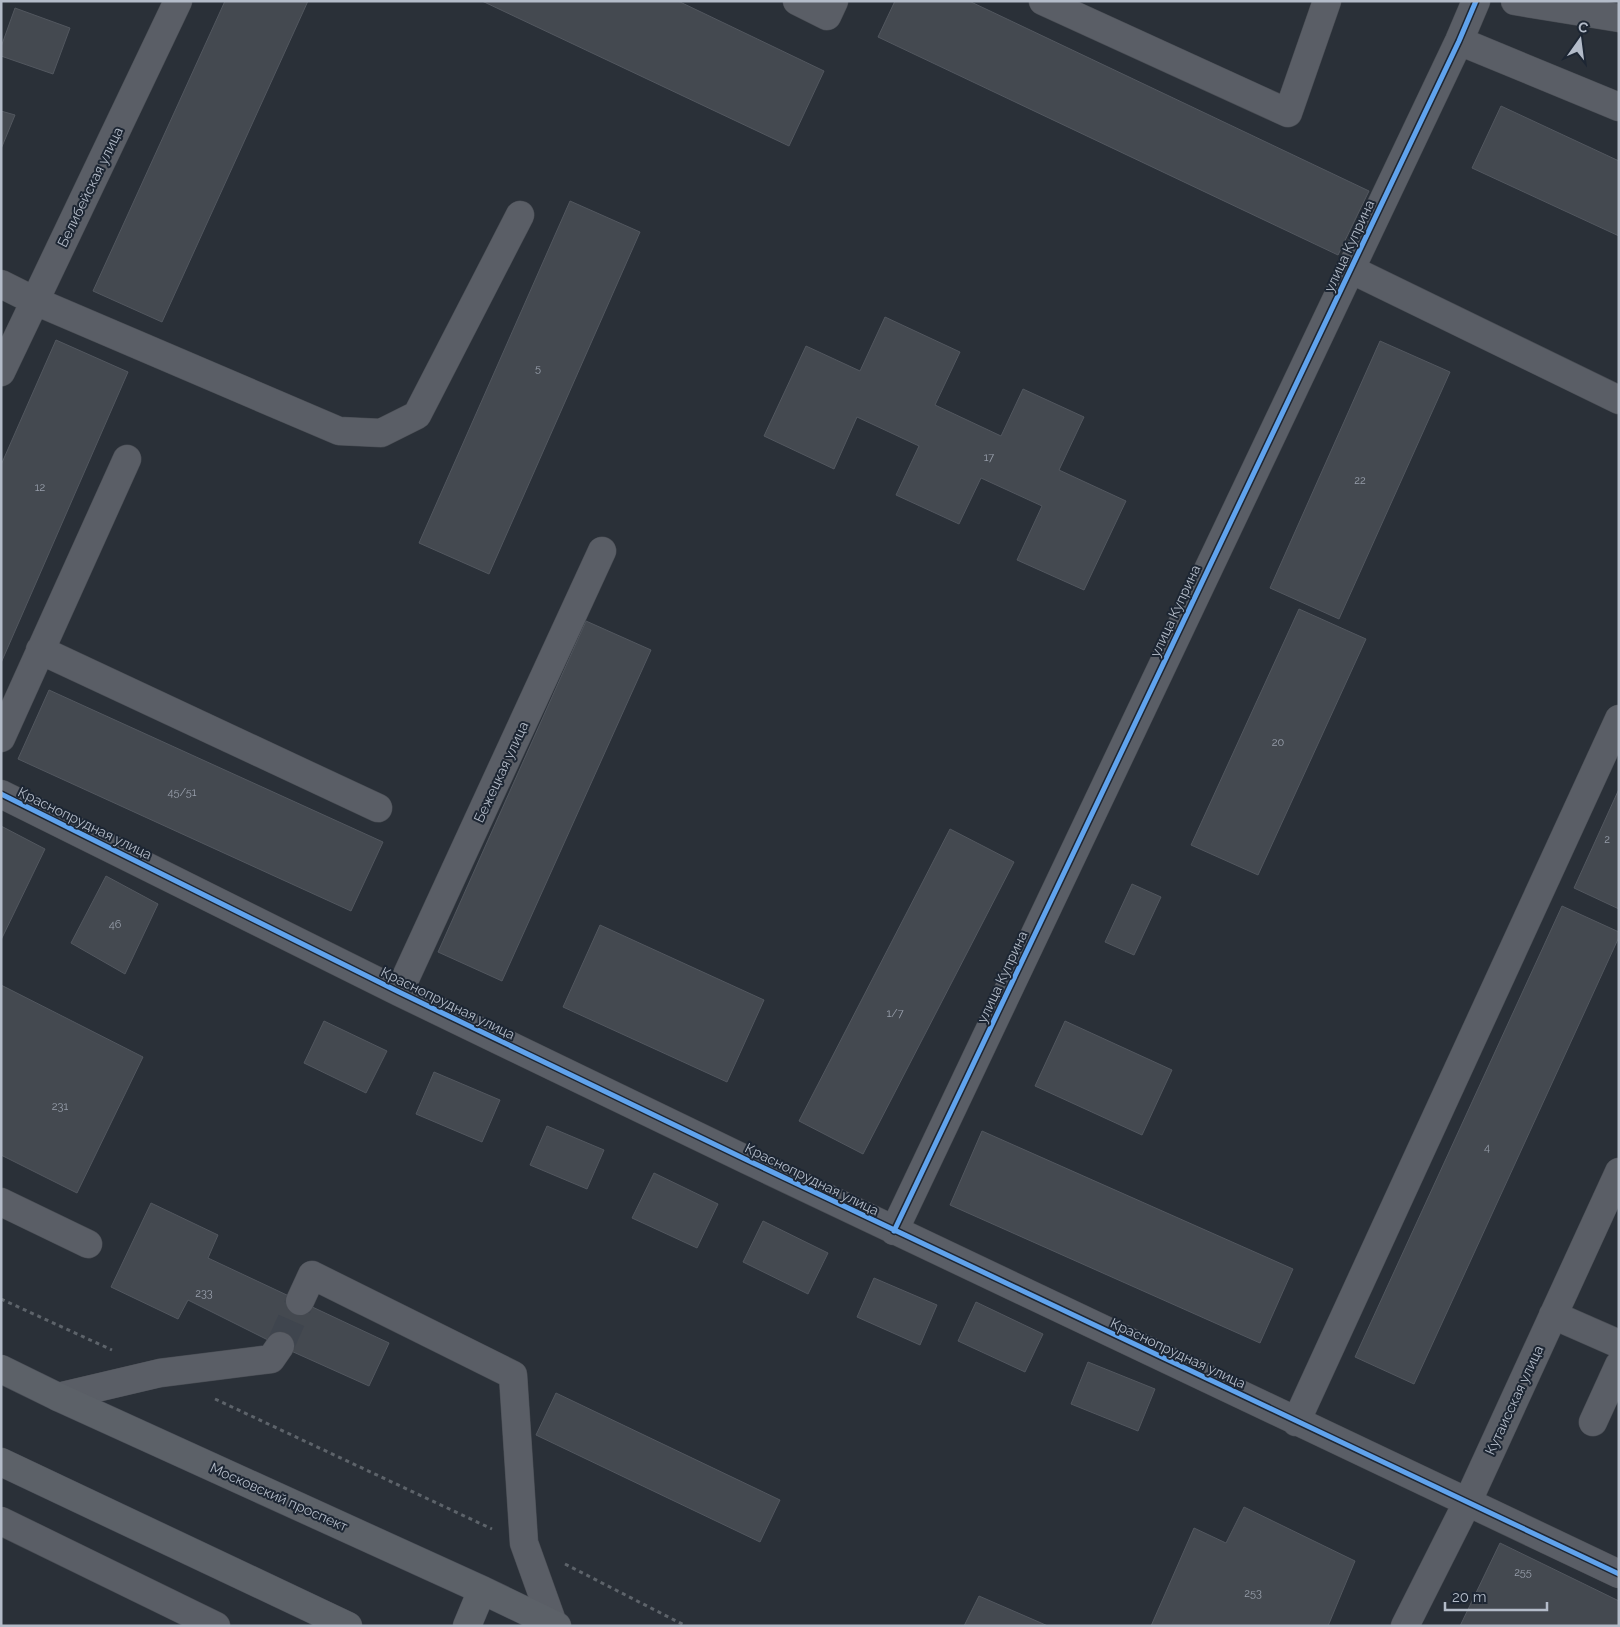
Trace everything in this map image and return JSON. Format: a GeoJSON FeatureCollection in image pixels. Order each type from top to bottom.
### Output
{"type":"FeatureCollection","features":[{"type":"Feature","properties":{"kind":"main road","name":"Московский проспект"},"geometry":{"type":"LineString","coordinates":[[1,1369],[58,1397],[555,1625]]}},
{"type":"Feature","properties":{"kind":"main road"},"geometry":{"type":"LineString","coordinates":[[1,1462],[348,1626]]}},
{"type":"Feature","properties":{"kind":"main road"},"geometry":{"type":"LineString","coordinates":[[467,1626],[482,1590]]}},
{"type":"Feature","properties":{"kind":"street","name":"Белибейская улица"},"geometry":{"type":"LineString","coordinates":[[1,372],[178,1]]}},
{"type":"Feature","properties":{"kind":"street"},"geometry":{"type":"LineString","coordinates":[[796,1],[827,16],[834,1]]}},
{"type":"Feature","properties":{"kind":"street"},"geometry":{"type":"LineString","coordinates":[[1043,1],[1288,113],[1327,1]]}},
{"type":"Feature","properties":{"kind":"street","name":"улица Куприна"},"geometry":{"type":"LineString","coordinates":[[894,1231],[1459,41],[1476,1]]}},
{"type":"Feature","properties":{"kind":"street"},"geometry":{"type":"LineString","coordinates":[[1515,1],[1619,18]]}},
{"type":"Feature","properties":{"kind":"street"},"geometry":{"type":"LineString","coordinates":[[1459,41],[1619,107]]}},
{"type":"Feature","properties":{"kind":"street"},"geometry":{"type":"LineString","coordinates":[[1,284],[35,301],[339,431],[381,433],[417,415],[520,215]]}},
{"type":"Feature","properties":{"kind":"street"},"geometry":{"type":"LineString","coordinates":[[1350,270],[1619,400]]}},
{"type":"Feature","properties":{"kind":"street"},"geometry":{"type":"LineString","coordinates":[[1,738],[127,459]]}},
{"type":"Feature","properties":{"kind":"street","name":"Бежецкая улица"},"geometry":{"type":"LineString","coordinates":[[400,992],[602,551]]}},
{"type":"Feature","properties":{"kind":"street"},"geometry":{"type":"LineString","coordinates":[[40,650],[378,808]]}},
{"type":"Feature","properties":{"kind":"street"},"geometry":{"type":"LineString","coordinates":[[1296,1422],[1619,718]]}},
{"type":"Feature","properties":{"kind":"street","name":"Краснопрудная улица"},"geometry":{"type":"LineString","coordinates":[[1,794],[400,992],[894,1231],[1619,1574]]}},
{"type":"Feature","properties":{"kind":"street","name":"Кутаисская улица"},"geometry":{"type":"LineString","coordinates":[[1405,1626],[1468,1501],[1619,1172]]}},
{"type":"Feature","properties":{"kind":"street"},"geometry":{"type":"LineString","coordinates":[[1,1202],[88,1244]]}},
{"type":"Feature","properties":{"kind":"street"},"geometry":{"type":"LineString","coordinates":[[300,1301],[312,1275],[513,1375],[524,1543],[555,1625]]}},
{"type":"Feature","properties":{"kind":"street"},"geometry":{"type":"LineString","coordinates":[[1553,1315],[1619,1344]]}},
{"type":"Feature","properties":{"kind":"street"},"geometry":{"type":"LineString","coordinates":[[58,1397],[160,1373],[272,1359],[280,1346]]}},
{"type":"Feature","properties":{"kind":"street"},"geometry":{"type":"LineString","coordinates":[[1593,1422],[1619,1365]]}},
{"type":"Feature","properties":{"kind":"street"},"geometry":{"type":"LineString","coordinates":[[1,1522],[216,1626]]}},
{"type":"Feature","properties":{"kind":"path"},"geometry":{"type":"LineString","coordinates":[[1,1299],[116,1352]]}},
{"type":"Feature","properties":{"kind":"path"},"geometry":{"type":"LineString","coordinates":[[214,1398],[471,1520],[524,1543],[686,1626]]}},
{"type":"Feature","properties":{"kind":"building"},"geometry":{"type":"Polygon","coordinates":[[[225,1],[308,1],[162,322],[93,291],[225,1]]]}},
{"type":"Feature","properties":{"kind":"building"},"geometry":{"type":"Polygon","coordinates":[[[482,1],[678,1],[824,71],[789,146],[482,1]]]}},
{"type":"Feature","properties":{"kind":"building"},"geometry":{"type":"Polygon","coordinates":[[[895,1],[969,1],[1369,191],[1338,255],[878,37],[895,1]]]}},
{"type":"Feature","properties":{"kind":"building"},"geometry":{"type":"Polygon","coordinates":[[[15,8],[70,28],[53,74],[1,56],[1,47],[15,8]]]}},
{"type":"Feature","properties":{"kind":"building"},"geometry":{"type":"Polygon","coordinates":[[[1501,106],[1619,161],[1619,236],[1472,168],[1501,106]]]}},
{"type":"Feature","properties":{"kind":"building"},"geometry":{"type":"Polygon","coordinates":[[[1,111],[15,115],[1,149],[1,111]]]}},
{"type":"Feature","properties":{"kind":"building"},"geometry":{"type":"Polygon","coordinates":[[[570,201],[640,232],[489,574],[419,543],[570,201]]]}},
{"type":"Feature","properties":{"kind":"building"},"geometry":{"type":"Polygon","coordinates":[[[885,317],[960,352],[935,405],[1001,436],[1023,389],[1084,417],[1059,470],[1126,501],[1084,590],[1017,560],[1042,506],[981,478],[959,524],[896,495],[919,446],[857,417],[834,469],[764,436],[806,346],[860,371],[885,317]]]}},
{"type":"Feature","properties":{"kind":"building"},"geometry":{"type":"Polygon","coordinates":[[[56,340],[128,372],[1,663],[1,465],[56,340]]]}},
{"type":"Feature","properties":{"kind":"building"},"geometry":{"type":"Polygon","coordinates":[[[1380,341],[1450,372],[1339,619],[1270,588],[1380,341]]]}},
{"type":"Feature","properties":{"kind":"building"},"geometry":{"type":"Polygon","coordinates":[[[1299,609],[1366,639],[1258,875],[1191,845],[1299,609]]]}},
{"type":"Feature","properties":{"kind":"building"},"geometry":{"type":"Polygon","coordinates":[[[586,621],[651,650],[502,981],[438,952],[586,621]]]}},
{"type":"Feature","properties":{"kind":"building"},"geometry":{"type":"Polygon","coordinates":[[[49,690],[383,842],[351,911],[18,759],[49,690]]]}},
{"type":"Feature","properties":{"kind":"building"},"geometry":{"type":"Polygon","coordinates":[[[1619,789],[1619,909],[1574,888],[1619,789]]]}},
{"type":"Feature","properties":{"kind":"building"},"geometry":{"type":"Polygon","coordinates":[[[1,826],[45,849],[1,940],[1,826]]]}},
{"type":"Feature","properties":{"kind":"building"},"geometry":{"type":"Polygon","coordinates":[[[950,829],[1014,862],[863,1154],[799,1121],[950,829]]]}},
{"type":"Feature","properties":{"kind":"building"},"geometry":{"type":"Polygon","coordinates":[[[106,876],[158,904],[125,974],[71,943],[106,876]]]}},
{"type":"Feature","properties":{"kind":"building"},"geometry":{"type":"Polygon","coordinates":[[[1132,884],[1161,897],[1134,955],[1105,942],[1132,884]]]}},
{"type":"Feature","properties":{"kind":"building"},"geometry":{"type":"Polygon","coordinates":[[[1562,906],[1619,932],[1619,937],[1414,1384],[1355,1357],[1562,906]]]}},
{"type":"Feature","properties":{"kind":"building"},"geometry":{"type":"Polygon","coordinates":[[[600,925],[764,1000],[727,1082],[563,1007],[600,925]]]}},
{"type":"Feature","properties":{"kind":"building"},"geometry":{"type":"Polygon","coordinates":[[[1,985],[143,1057],[77,1193],[1,1155],[1,985]]]}},
{"type":"Feature","properties":{"kind":"building"},"geometry":{"type":"Polygon","coordinates":[[[324,1021],[387,1051],[366,1093],[304,1063],[324,1021]]]}},
{"type":"Feature","properties":{"kind":"building"},"geometry":{"type":"Polygon","coordinates":[[[1065,1021],[1172,1070],[1142,1135],[1035,1086],[1065,1021]]]}},
{"type":"Feature","properties":{"kind":"building"},"geometry":{"type":"Polygon","coordinates":[[[434,1072],[500,1100],[482,1142],[416,1114],[434,1072]]]}},
{"type":"Feature","properties":{"kind":"building"},"geometry":{"type":"Polygon","coordinates":[[[547,1126],[604,1150],[587,1189],[530,1165],[547,1126]]]}},
{"type":"Feature","properties":{"kind":"building"},"geometry":{"type":"Polygon","coordinates":[[[982,1131],[1293,1269],[1260,1343],[950,1205],[982,1131]]]}},
{"type":"Feature","properties":{"kind":"building"},"geometry":{"type":"Polygon","coordinates":[[[654,1173],[718,1204],[697,1248],[632,1218],[654,1173]]]}},
{"type":"Feature","properties":{"kind":"building"},"geometry":{"type":"Polygon","coordinates":[[[151,1203],[218,1235],[208,1258],[389,1343],[369,1386],[280,1346],[188,1300],[178,1319],[111,1287],[151,1203]]]}},
{"type":"Feature","properties":{"kind":"building"},"geometry":{"type":"Polygon","coordinates":[[[763,1221],[828,1253],[808,1294],[743,1262],[763,1221]]]}},
{"type":"Feature","properties":{"kind":"building"},"geometry":{"type":"Polygon","coordinates":[[[874,1278],[937,1305],[920,1345],[857,1317],[874,1278]]]}},
{"type":"Feature","properties":{"kind":"building"},"geometry":{"type":"Polygon","coordinates":[[[976,1302],[1043,1334],[1025,1372],[958,1341],[976,1302]]]}},
{"type":"Feature","properties":{"kind":"building"},"geometry":{"type":"Polygon","coordinates":[[[1088,1362],[1155,1389],[1138,1431],[1071,1404],[1088,1362]]]}},
{"type":"Feature","properties":{"kind":"building"},"geometry":{"type":"Polygon","coordinates":[[[556,1393],[780,1500],[760,1542],[536,1435],[556,1393]]]}},
{"type":"Feature","properties":{"kind":"building"},"geometry":{"type":"Polygon","coordinates":[[[1244,1507],[1355,1561],[1328,1626],[1151,1626],[1194,1528],[1226,1543],[1244,1507]]]}},
{"type":"Feature","properties":{"kind":"building"},"geometry":{"type":"Polygon","coordinates":[[[1500,1543],[1619,1601],[1619,1626],[1460,1626],[1500,1543]]]}},
{"type":"Feature","properties":{"kind":"building"},"geometry":{"type":"Polygon","coordinates":[[[979,1596],[1048,1626],[964,1626],[979,1596]]]}},
{"type":"Feature","properties":{"kind":"tunnel"},"geometry":{"type":"LineString","coordinates":[[280,1346],[300,1301]]}},
{"type":"Feature","properties":{"kind":"cycle path"},"geometry":{"type":"LineString","coordinates":[[894,1231],[1459,41],[1476,1]]}},
{"type":"Feature","properties":{"kind":"cycle path"},"geometry":{"type":"LineString","coordinates":[[1,794],[399,992],[747,1160],[1619,1574]]}}]}
